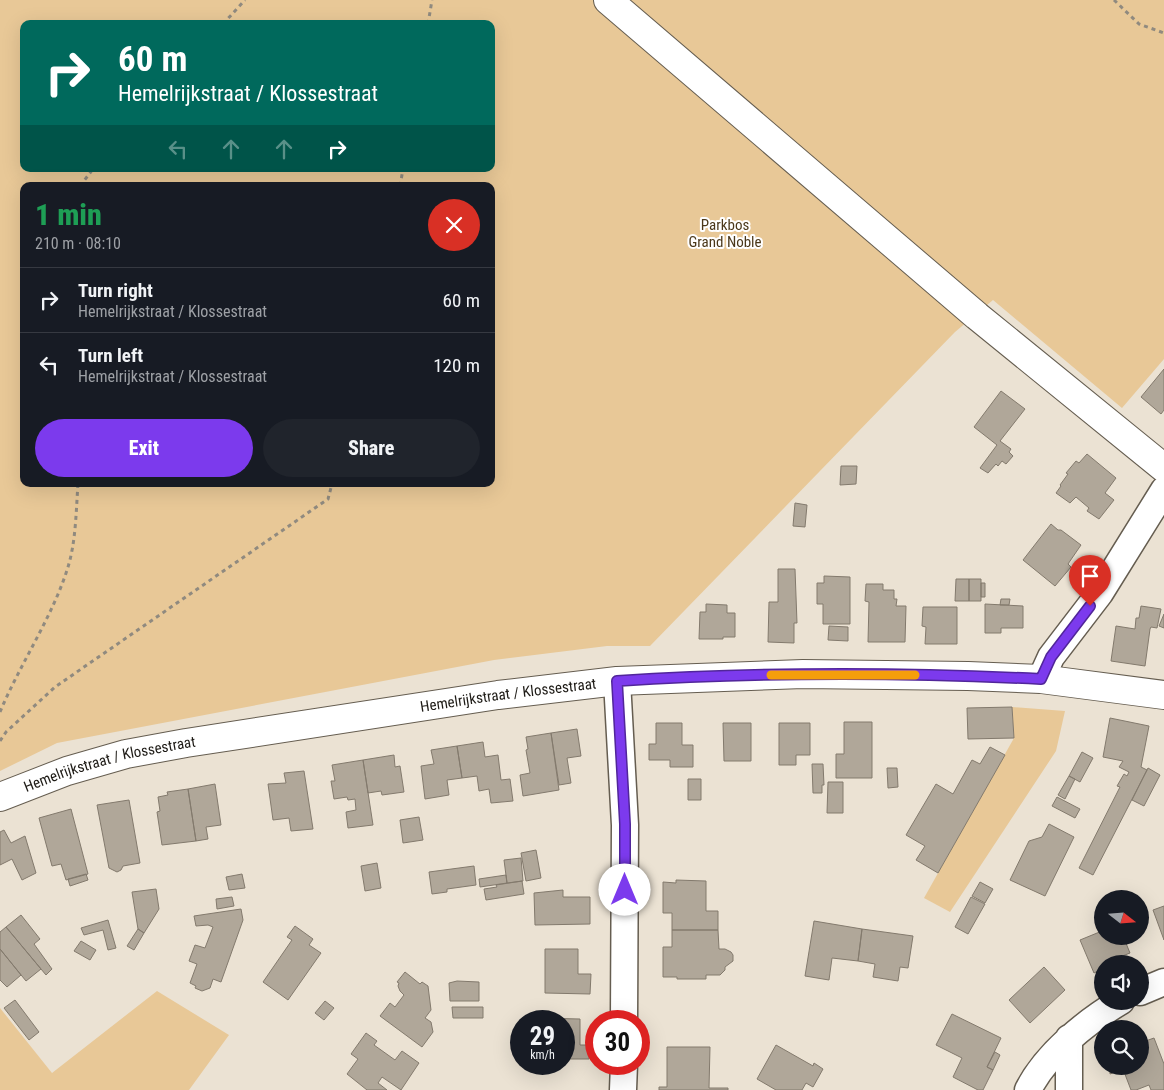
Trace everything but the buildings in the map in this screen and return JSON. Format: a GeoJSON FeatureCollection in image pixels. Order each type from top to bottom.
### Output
{"type":"FeatureCollection","features":[{"type":"Feature","properties":{"kind":"street"},"geometry":{"type":"LineString","coordinates":[[608,0],[977,316],[1164,468]]}},
{"type":"Feature","properties":{"kind":"street"},"geometry":{"type":"LineString","coordinates":[[1041,679],[1051,657],[1100,593],[1164,490]]}},
{"type":"Feature","properties":{"kind":"street","name":"Hemelrijkstraat / Klossestraat"},"geometry":{"type":"LineString","coordinates":[[0,797],[67,771],[126,754],[498,695],[617,681],[803,674],[968,676],[1041,679],[1164,695]]}},
{"type":"Feature","properties":{"kind":"street"},"geometry":{"type":"LineString","coordinates":[[617,681],[625,824],[624,1010]]}},
{"type":"Feature","properties":{"kind":"street"},"geometry":{"type":"LineString","coordinates":[[1149,988],[1164,982]]}},
{"type":"Feature","properties":{"kind":"street"},"geometry":{"type":"LineString","coordinates":[[1028,1090],[1034,1077],[1069,1038],[1105,1010]]}},
{"type":"Feature","properties":{"kind":"street"},"geometry":{"type":"LineString","coordinates":[[1069,1038],[1069,1090]]}},
{"type":"Feature","properties":{"kind":"street"},"geometry":{"type":"LineString","coordinates":[[623,1090],[624,1075]]}},
{"type":"Feature","properties":{"kind":"path"},"geometry":{"type":"LineString","coordinates":[[227,20],[245,0]]}},
{"type":"Feature","properties":{"kind":"path"},"geometry":{"type":"LineString","coordinates":[[429,20],[432,0]]}},
{"type":"Feature","properties":{"kind":"path"},"geometry":{"type":"LineString","coordinates":[[1114,0],[1139,24],[1164,33]]}},
{"type":"Feature","properties":{"kind":"path"},"geometry":{"type":"LineString","coordinates":[[83,182],[92,172]]}},
{"type":"Feature","properties":{"kind":"path"},"geometry":{"type":"LineString","coordinates":[[0,712],[68,567],[74,533],[78,487]]}},
{"type":"Feature","properties":{"kind":"path"},"geometry":{"type":"LineString","coordinates":[[0,741],[6,732],[55,687],[328,499],[331,487]]}},
{"type":"Feature","properties":{"kind":"green space","name":"Parkbos Grand Noble"},"geometry":{"type":"Polygon","coordinates":[[[0,0],[1164,0],[1164,359],[1122,408],[993,300],[955,332],[650,646],[607,646],[494,660],[57,743],[0,771],[0,0]]]}},
{"type":"Feature","properties":{"kind":"green space"},"geometry":{"type":"Polygon","coordinates":[[[1012,707],[1065,711],[1056,751],[950,912],[924,898],[1014,738],[1012,707]]]}},
{"type":"Feature","properties":{"kind":"green space"},"geometry":{"type":"Polygon","coordinates":[[[157,991],[229,1035],[189,1090],[0,1090],[0,1008],[52,1073],[157,991]]]}},
{"type":"Feature","properties":{"kind":"slow traffic"},"geometry":{"type":"LineString","coordinates":[[771,675],[915,675]]}},
{"type":"Feature","properties":{"kind":"route"},"geometry":{"type":"LineString","coordinates":[[625,890],[625,824],[617,681],[803,674],[1041,679],[1051,657],[1090,606]]}}]}
